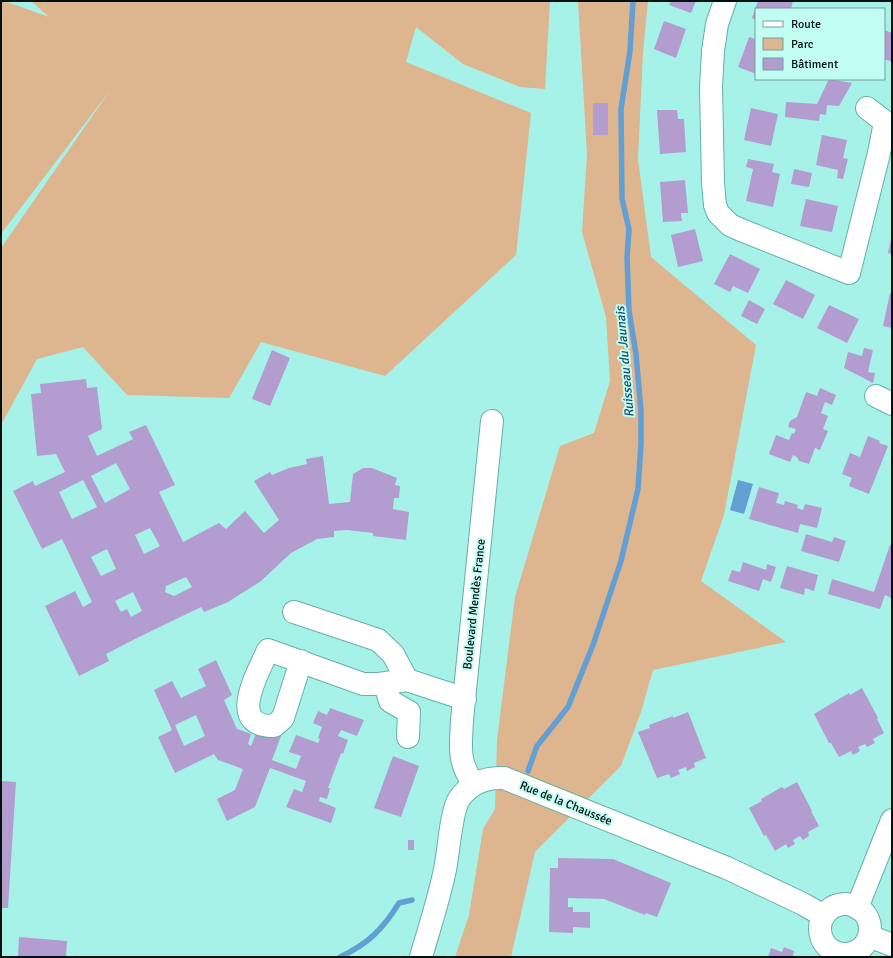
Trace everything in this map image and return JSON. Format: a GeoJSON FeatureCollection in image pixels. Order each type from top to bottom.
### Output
{"type":"FeatureCollection","features":[{"type":"Feature","properties":{"kind":"street"},"geometry":{"type":"LineString","coordinates":[[725,1],[717,24],[713,51],[711,87],[713,183],[715,205],[718,213],[730,225],[849,273],[879,153],[885,122],[867,108]]}},
{"type":"Feature","properties":{"kind":"street","name":"Boulevard Mendès France"},"geometry":{"type":"LineString","coordinates":[[474,784],[468,776],[461,757],[462,720],[492,421]]}},
{"type":"Feature","properties":{"kind":"street"},"geometry":{"type":"LineString","coordinates":[[294,612],[378,640],[393,654],[407,680]]}},
{"type":"Feature","properties":{"kind":"street"},"geometry":{"type":"LineString","coordinates":[[301,661],[363,684],[385,684],[407,680],[465,699]]}},
{"type":"Feature","properties":{"kind":"street"},"geometry":{"type":"LineString","coordinates":[[385,684],[390,701],[409,712],[408,737]]}},
{"type":"Feature","properties":{"kind":"street","name":"Rue de la Chaussée"},"geometry":{"type":"LineString","coordinates":[[421,957],[445,874],[454,814],[458,800],[464,792],[474,784],[480,780],[488,778],[504,778],[727,868],[803,904],[824,916]]}},
{"type":"Feature","properties":{"kind":"street"},"geometry":{"type":"LineString","coordinates":[[858,908],[892,820]]}},
{"type":"Feature","properties":{"kind":"street"},"geometry":{"type":"LineString","coordinates":[[839,905],[850,905],[858,908],[865,914],[869,922],[869,936],[863,946],[855,951],[837,955],[826,946],[821,937],[820,928],[824,916],[828,910],[839,905]]}},
{"type":"Feature","properties":{"kind":"street"},"geometry":{"type":"LineString","coordinates":[[869,936],[892,945]]}},
{"type":"Feature","properties":{"kind":"green space"},"geometry":{"type":"Polygon","coordinates":[[[1,1],[49,17],[31,1],[550,1],[545,89],[520,87],[463,64],[416,27],[406,62],[531,113],[516,255],[385,376],[261,342],[229,398],[127,395],[83,347],[37,359],[1,425],[1,248],[111,89],[1,234],[1,1]]]}},
{"type":"Feature","properties":{"kind":"green space"},"geometry":{"type":"Polygon","coordinates":[[[578,1],[648,1],[643,52],[638,159],[651,257],[756,345],[724,515],[701,581],[786,642],[653,670],[641,712],[621,766],[535,852],[511,957],[455,957],[469,915],[483,829],[495,809],[497,740],[515,597],[560,446],[594,433],[610,381],[606,317],[582,232],[587,154],[578,1]]]}},
{"type":"Feature","properties":{"kind":"water"},"geometry":{"type":"Polygon","coordinates":[[[738,480],[753,484],[744,514],[730,510],[738,480]]]}},
{"type":"Feature","properties":{"kind":"building"},"geometry":{"type":"Polygon","coordinates":[[[671,1],[696,1],[691,13],[669,5],[671,1]]]}},
{"type":"Feature","properties":{"kind":"building"},"geometry":{"type":"Polygon","coordinates":[[[758,1],[793,1],[791,8],[756,8],[758,1]]]}},
{"type":"Feature","properties":{"kind":"building"},"geometry":{"type":"Polygon","coordinates":[[[755,10],[755,20],[752,18],[755,10]]]}},
{"type":"Feature","properties":{"kind":"building"},"geometry":{"type":"Polygon","coordinates":[[[664,21],[686,29],[676,58],[654,49],[664,21]]]}},
{"type":"Feature","properties":{"kind":"building"},"geometry":{"type":"Polygon","coordinates":[[[885,30],[892,33],[892,62],[885,59],[885,30]]]}},
{"type":"Feature","properties":{"kind":"building"},"geometry":{"type":"Polygon","coordinates":[[[749,37],[755,39],[755,74],[738,67],[749,37]]]}},
{"type":"Feature","properties":{"kind":"building"},"geometry":{"type":"Polygon","coordinates":[[[829,80],[852,83],[839,106],[827,105],[826,115],[820,114],[819,121],[785,117],[786,102],[817,104],[829,80]]]}},
{"type":"Feature","properties":{"kind":"building"},"geometry":{"type":"Polygon","coordinates":[[[593,103],[608,103],[608,135],[593,135],[593,103]]]}},
{"type":"Feature","properties":{"kind":"building"},"geometry":{"type":"Polygon","coordinates":[[[751,108],[778,114],[771,146],[744,140],[751,108]]]}},
{"type":"Feature","properties":{"kind":"building"},"geometry":{"type":"Polygon","coordinates":[[[657,110],[677,110],[678,119],[684,119],[686,152],[660,154],[657,110]]]}},
{"type":"Feature","properties":{"kind":"building"},"geometry":{"type":"Polygon","coordinates":[[[822,135],[847,140],[843,158],[848,159],[843,179],[837,178],[838,170],[816,165],[822,135]]]}},
{"type":"Feature","properties":{"kind":"building"},"geometry":{"type":"Polygon","coordinates":[[[748,159],[774,164],[772,172],[780,174],[773,207],[746,201],[753,169],[746,167],[748,159]]]}},
{"type":"Feature","properties":{"kind":"building"},"geometry":{"type":"Polygon","coordinates":[[[794,169],[812,173],[809,187],[791,184],[794,169]]]}},
{"type":"Feature","properties":{"kind":"building"},"geometry":{"type":"Polygon","coordinates":[[[685,180],[688,213],[681,213],[682,221],[663,222],[660,182],[685,180]]]}},
{"type":"Feature","properties":{"kind":"building"},"geometry":{"type":"Polygon","coordinates":[[[806,199],[838,206],[832,232],[800,226],[806,199]]]}},
{"type":"Feature","properties":{"kind":"building"},"geometry":{"type":"Polygon","coordinates":[[[695,229],[703,261],[678,267],[671,235],[695,229]]]}},
{"type":"Feature","properties":{"kind":"building"},"geometry":{"type":"Polygon","coordinates":[[[892,239],[892,254],[888,253],[892,239]]]}},
{"type":"Feature","properties":{"kind":"building"},"geometry":{"type":"Polygon","coordinates":[[[730,254],[760,269],[748,293],[733,286],[730,292],[714,284],[730,254]]]}},
{"type":"Feature","properties":{"kind":"building"},"geometry":{"type":"Polygon","coordinates":[[[786,280],[815,295],[803,319],[773,304],[786,280]]]}},
{"type":"Feature","properties":{"kind":"building"},"geometry":{"type":"Polygon","coordinates":[[[890,293],[892,294],[892,328],[883,326],[890,293]]]}},
{"type":"Feature","properties":{"kind":"building"},"geometry":{"type":"Polygon","coordinates":[[[749,300],[765,309],[757,324],[741,316],[749,300]]]}},
{"type":"Feature","properties":{"kind":"building"},"geometry":{"type":"Polygon","coordinates":[[[829,305],[859,319],[847,343],[817,328],[829,305]]]}},
{"type":"Feature","properties":{"kind":"building"},"geometry":{"type":"Polygon","coordinates":[[[864,348],[873,350],[868,372],[875,373],[873,383],[844,368],[848,352],[862,356],[864,348]]]}},
{"type":"Feature","properties":{"kind":"building"},"geometry":{"type":"Polygon","coordinates":[[[272,350],[290,358],[270,406],[252,399],[272,350]]]}},
{"type":"Feature","properties":{"kind":"building"},"geometry":{"type":"Polygon","coordinates":[[[86,379],[87,388],[97,387],[102,429],[88,436],[97,456],[133,439],[129,432],[146,425],[175,485],[159,492],[183,542],[219,523],[226,529],[245,511],[264,533],[279,520],[254,481],[270,472],[272,475],[289,468],[307,464],[306,459],[323,456],[329,504],[350,502],[353,474],[363,468],[372,468],[397,478],[395,485],[400,486],[399,498],[394,498],[393,509],[409,512],[406,540],[373,536],[373,533],[347,530],[334,531],[334,537],[317,539],[291,553],[261,581],[228,602],[204,612],[201,607],[135,639],[106,654],[109,661],[79,676],[45,606],[75,591],[83,607],[92,602],[62,539],[42,549],[13,491],[33,481],[35,486],[65,472],[56,454],[37,456],[31,394],[41,393],[40,384],[86,379]],[[116,463],[91,476],[105,503],[130,489],[116,463]],[[83,480],[59,492],[72,519],[97,507],[83,480]],[[150,528],[135,535],[144,554],[160,546],[150,528]],[[107,549],[91,557],[101,576],[116,569],[107,549]],[[186,577],[166,586],[165,592],[174,596],[192,587],[186,577]],[[133,592],[115,601],[121,612],[127,609],[131,617],[142,611],[133,592]]]}},
{"type":"Feature","properties":{"kind":"building"},"geometry":{"type":"Polygon","coordinates":[[[820,388],[836,395],[832,405],[825,402],[821,413],[828,416],[823,429],[828,431],[820,450],[815,448],[809,464],[799,461],[797,457],[793,455],[790,462],[769,454],[776,435],[789,440],[792,433],[794,434],[796,429],[788,427],[790,421],[797,417],[806,392],[817,396],[820,388]]]}},
{"type":"Feature","properties":{"kind":"building"},"geometry":{"type":"Polygon","coordinates":[[[868,436],[880,441],[879,443],[888,446],[869,494],[849,486],[852,478],[842,474],[850,453],[860,457],[868,436]]]}},
{"type":"Feature","properties":{"kind":"building"},"geometry":{"type":"Polygon","coordinates":[[[759,487],[779,493],[776,503],[784,505],[785,501],[798,505],[797,508],[803,510],[805,504],[822,508],[817,528],[800,524],[798,533],[749,519],[759,487]]]}},
{"type":"Feature","properties":{"kind":"building"},"geometry":{"type":"Polygon","coordinates":[[[806,534],[832,542],[834,537],[846,541],[839,562],[801,551],[806,534]]]}},
{"type":"Feature","properties":{"kind":"building"},"geometry":{"type":"Polygon","coordinates":[[[890,545],[892,546],[892,595],[891,598],[885,595],[880,609],[828,594],[832,579],[874,592],[890,545]]]}},
{"type":"Feature","properties":{"kind":"building"},"geometry":{"type":"Polygon","coordinates":[[[743,562],[766,570],[767,564],[776,567],[771,582],[763,579],[759,591],[728,581],[732,570],[740,572],[743,562]]]}},
{"type":"Feature","properties":{"kind":"building"},"geometry":{"type":"Polygon","coordinates":[[[787,566],[818,575],[814,591],[805,588],[804,595],[780,588],[787,566]]]}},
{"type":"Feature","properties":{"kind":"building"},"geometry":{"type":"Polygon","coordinates":[[[216,660],[232,695],[224,700],[237,729],[251,734],[248,744],[251,746],[258,728],[281,736],[272,760],[296,769],[301,756],[289,752],[296,735],[318,743],[320,739],[318,738],[322,727],[313,723],[318,711],[327,715],[330,708],[364,720],[357,736],[341,730],[338,736],[348,740],[343,754],[341,753],[328,788],[330,788],[327,799],[320,797],[319,801],[336,808],[331,823],[286,807],[294,789],[302,792],[306,781],[270,768],[255,807],[227,821],[217,799],[235,790],[243,769],[218,760],[214,754],[175,773],[158,737],[172,730],[154,690],[172,681],[181,698],[206,686],[198,669],[216,660]],[[196,715],[175,725],[184,746],[205,736],[196,715]]]}},
{"type":"Feature","properties":{"kind":"building"},"geometry":{"type":"Polygon","coordinates":[[[862,688],[884,733],[873,739],[875,743],[867,747],[865,744],[858,747],[860,751],[853,755],[851,751],[839,757],[831,743],[829,743],[814,714],[849,693],[850,695],[862,688]]]}},
{"type":"Feature","properties":{"kind":"building"},"geometry":{"type":"Polygon","coordinates":[[[688,712],[706,758],[694,763],[695,767],[687,771],[686,767],[678,770],[680,774],[671,778],[669,774],[657,778],[638,732],[650,728],[649,725],[688,712]]]}},
{"type":"Feature","properties":{"kind":"building"},"geometry":{"type":"Polygon","coordinates":[[[393,756],[419,766],[401,817],[374,808],[393,756]]]}},
{"type":"Feature","properties":{"kind":"building"},"geometry":{"type":"Polygon","coordinates":[[[1,781],[16,782],[8,908],[1,908],[1,781]]]}},
{"type":"Feature","properties":{"kind":"building"},"geometry":{"type":"Polygon","coordinates":[[[797,782],[819,826],[808,832],[809,836],[803,840],[800,836],[793,840],[795,844],[788,848],[786,844],[775,851],[766,835],[764,836],[749,808],[782,787],[784,789],[797,782]]]}},
{"type":"Feature","properties":{"kind":"building"},"geometry":{"type":"Polygon","coordinates":[[[408,840],[414,840],[414,850],[408,850],[408,840]]]}},
{"type":"Feature","properties":{"kind":"building"},"geometry":{"type":"Polygon","coordinates":[[[558,858],[613,859],[671,883],[657,917],[646,913],[645,915],[604,899],[568,898],[568,907],[573,907],[573,912],[590,912],[590,928],[573,927],[573,933],[549,932],[550,868],[558,868],[558,858]]]}},
{"type":"Feature","properties":{"kind":"building"},"geometry":{"type":"Polygon","coordinates":[[[19,937],[67,941],[66,957],[18,957],[19,937]]]}},
{"type":"Feature","properties":{"kind":"building"},"geometry":{"type":"Polygon","coordinates":[[[784,947],[794,951],[793,956],[795,957],[768,957],[771,948],[782,952],[784,947]]]}},
{"type":"Feature","properties":{"kind":"waterway","name":"Ruisseau du Jaunais"},"geometry":{"type":"LineString","coordinates":[[528,771],[537,746],[568,707],[593,645],[621,561],[638,489],[641,444],[641,411],[636,354],[629,311],[627,257],[629,229],[622,199],[621,109],[630,51],[633,1]]}},
{"type":"Feature","properties":{"kind":"waterway","name":"Ruisseau du Jaunais"},"geometry":{"type":"LineString","coordinates":[[340,957],[359,947],[374,935],[387,921],[399,903],[412,900]]}}]}
